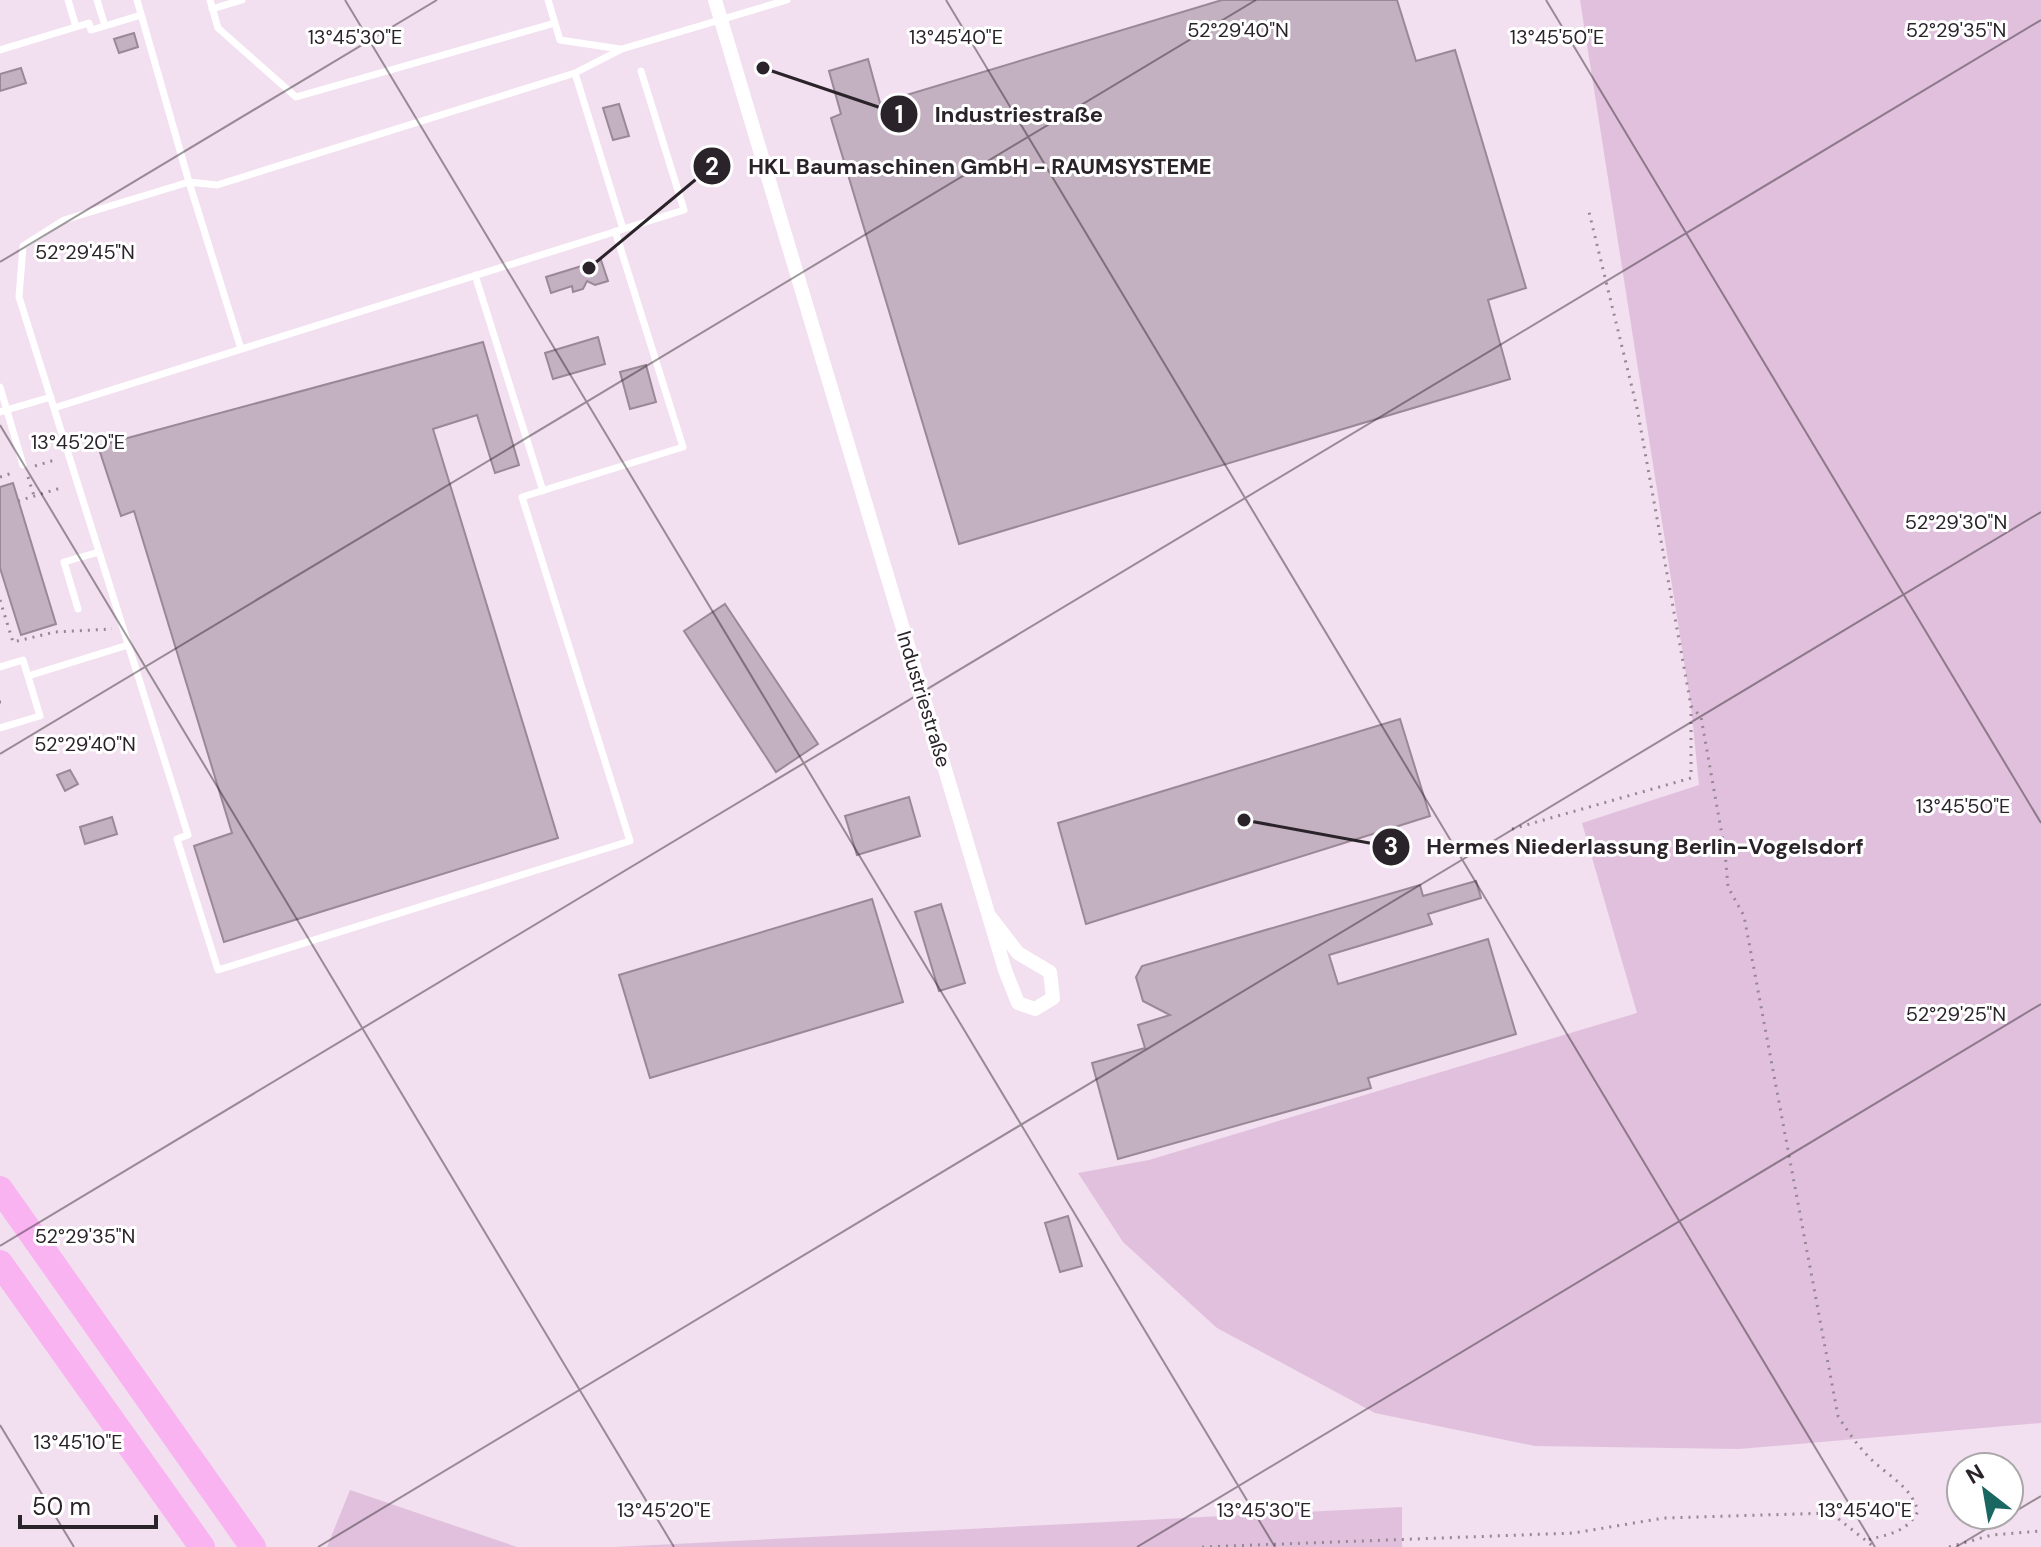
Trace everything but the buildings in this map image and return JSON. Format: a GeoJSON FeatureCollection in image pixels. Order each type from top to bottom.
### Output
{"type":"FeatureCollection","features":[{"type":"Feature","properties":{"kind":"highway"},"geometry":{"type":"LineString","coordinates":[[0,1189],[253,1547]]}},
{"type":"Feature","properties":{"kind":"highway"},"geometry":{"type":"LineString","coordinates":[[0,1263],[202,1547]]}},
{"type":"Feature","properties":{"kind":"street","name":"Industriestraße"},"geometry":{"type":"LineString","coordinates":[[715,0],[991,918],[1018,1003],[1035,1009],[1053,998],[1050,972],[1018,953],[991,918]]}},
{"type":"Feature","properties":{"kind":"lane"},"geometry":{"type":"LineString","coordinates":[[68,0],[76,27]]}},
{"type":"Feature","properties":{"kind":"lane"},"geometry":{"type":"LineString","coordinates":[[97,0],[105,26]]}},
{"type":"Feature","properties":{"kind":"lane"},"geometry":{"type":"LineString","coordinates":[[137,0],[241,349]]}},
{"type":"Feature","properties":{"kind":"lane"},"geometry":{"type":"LineString","coordinates":[[242,0],[211,4],[218,28],[296,97],[555,23]]}},
{"type":"Feature","properties":{"kind":"lane"},"geometry":{"type":"LineString","coordinates":[[548,0],[560,40],[622,49]]}},
{"type":"Feature","properties":{"kind":"lane"},"geometry":{"type":"LineString","coordinates":[[575,73],[683,447],[522,497],[630,841],[218,970],[177,839],[188,835],[19,297],[23,246],[64,220],[189,182],[217,185],[575,73],[622,49],[787,0]]}},
{"type":"Feature","properties":{"kind":"lane"},"geometry":{"type":"LineString","coordinates":[[0,50],[89,23],[91,30],[141,15]]}},
{"type":"Feature","properties":{"kind":"lane"},"geometry":{"type":"LineString","coordinates":[[54,408],[684,210],[641,71]]}},
{"type":"Feature","properties":{"kind":"lane"},"geometry":{"type":"LineString","coordinates":[[475,275],[543,491]]}},
{"type":"Feature","properties":{"kind":"lane"},"geometry":{"type":"LineString","coordinates":[[0,387],[3,411],[23,465]]}},
{"type":"Feature","properties":{"kind":"lane"},"geometry":{"type":"LineString","coordinates":[[3,411],[51,397]]}},
{"type":"Feature","properties":{"kind":"lane"},"geometry":{"type":"LineString","coordinates":[[78,609],[64,562],[99,552]]}},
{"type":"Feature","properties":{"kind":"lane"},"geometry":{"type":"LineString","coordinates":[[28,676],[128,645]]}},
{"type":"Feature","properties":{"kind":"lane"},"geometry":{"type":"LineString","coordinates":[[0,667],[23,660],[40,716],[0,728]]}},
{"type":"Feature","properties":{"kind":"path"},"geometry":{"type":"LineString","coordinates":[[1512,829],[1691,778],[1691,706],[1637,408],[1589,212]]}},
{"type":"Feature","properties":{"kind":"path"},"geometry":{"type":"LineString","coordinates":[[23,465],[34,496]]}},
{"type":"Feature","properties":{"kind":"path"},"geometry":{"type":"LineString","coordinates":[[18,501],[78,483]]}},
{"type":"Feature","properties":{"kind":"path"},"geometry":{"type":"LineString","coordinates":[[0,600],[13,642],[55,632],[124,629]]}},
{"type":"Feature","properties":{"kind":"path"},"geometry":{"type":"LineString","coordinates":[[1691,706],[1701,717],[1725,852],[1728,887],[1744,916],[1838,1416],[1873,1462],[1908,1492],[1918,1511],[1911,1524],[1864,1541]]}},
{"type":"Feature","properties":{"kind":"path"},"geometry":{"type":"LineString","coordinates":[[1202,1547],[1574,1533],[1664,1518],[1831,1513],[1874,1547]]}},
{"type":"Feature","properties":{"kind":"path"},"geometry":{"type":"LineString","coordinates":[[1949,1547],[1992,1535],[2041,1531]]}},
{"type":"Feature","properties":{"kind":"shaded area"},"geometry":{"type":"Polygon","coordinates":[[[1580,0],[2041,0],[2041,1423],[1739,1449],[1535,1446],[1375,1413],[1217,1328],[1123,1242],[1078,1173],[1149,1160],[1637,1013],[1582,823],[1699,785],[1691,706],[1580,0]]]}},
{"type":"Feature","properties":{"kind":"shaded area"},"geometry":{"type":"Polygon","coordinates":[[[350,1490],[517,1547],[327,1547],[350,1490]]]}},
{"type":"Feature","properties":{"kind":"shaded area"},"geometry":{"type":"Polygon","coordinates":[[[1402,1507],[1402,1547],[615,1547],[1402,1507]]]}},
{"type":"Feature","properties":{"kind":"place","name":"Industriestraße"},"geometry":{"type":"Point","coordinates":[763,68]}},
{"type":"Feature","properties":{"kind":"place","name":"HKL Baumaschinen GmbH - RAUMSYSTEME"},"geometry":{"type":"Point","coordinates":[589,268]}},
{"type":"Feature","properties":{"kind":"place","name":"Hermes Niederlassung Berlin-Vogelsdorf"},"geometry":{"type":"Point","coordinates":[1244,820]}}]}
